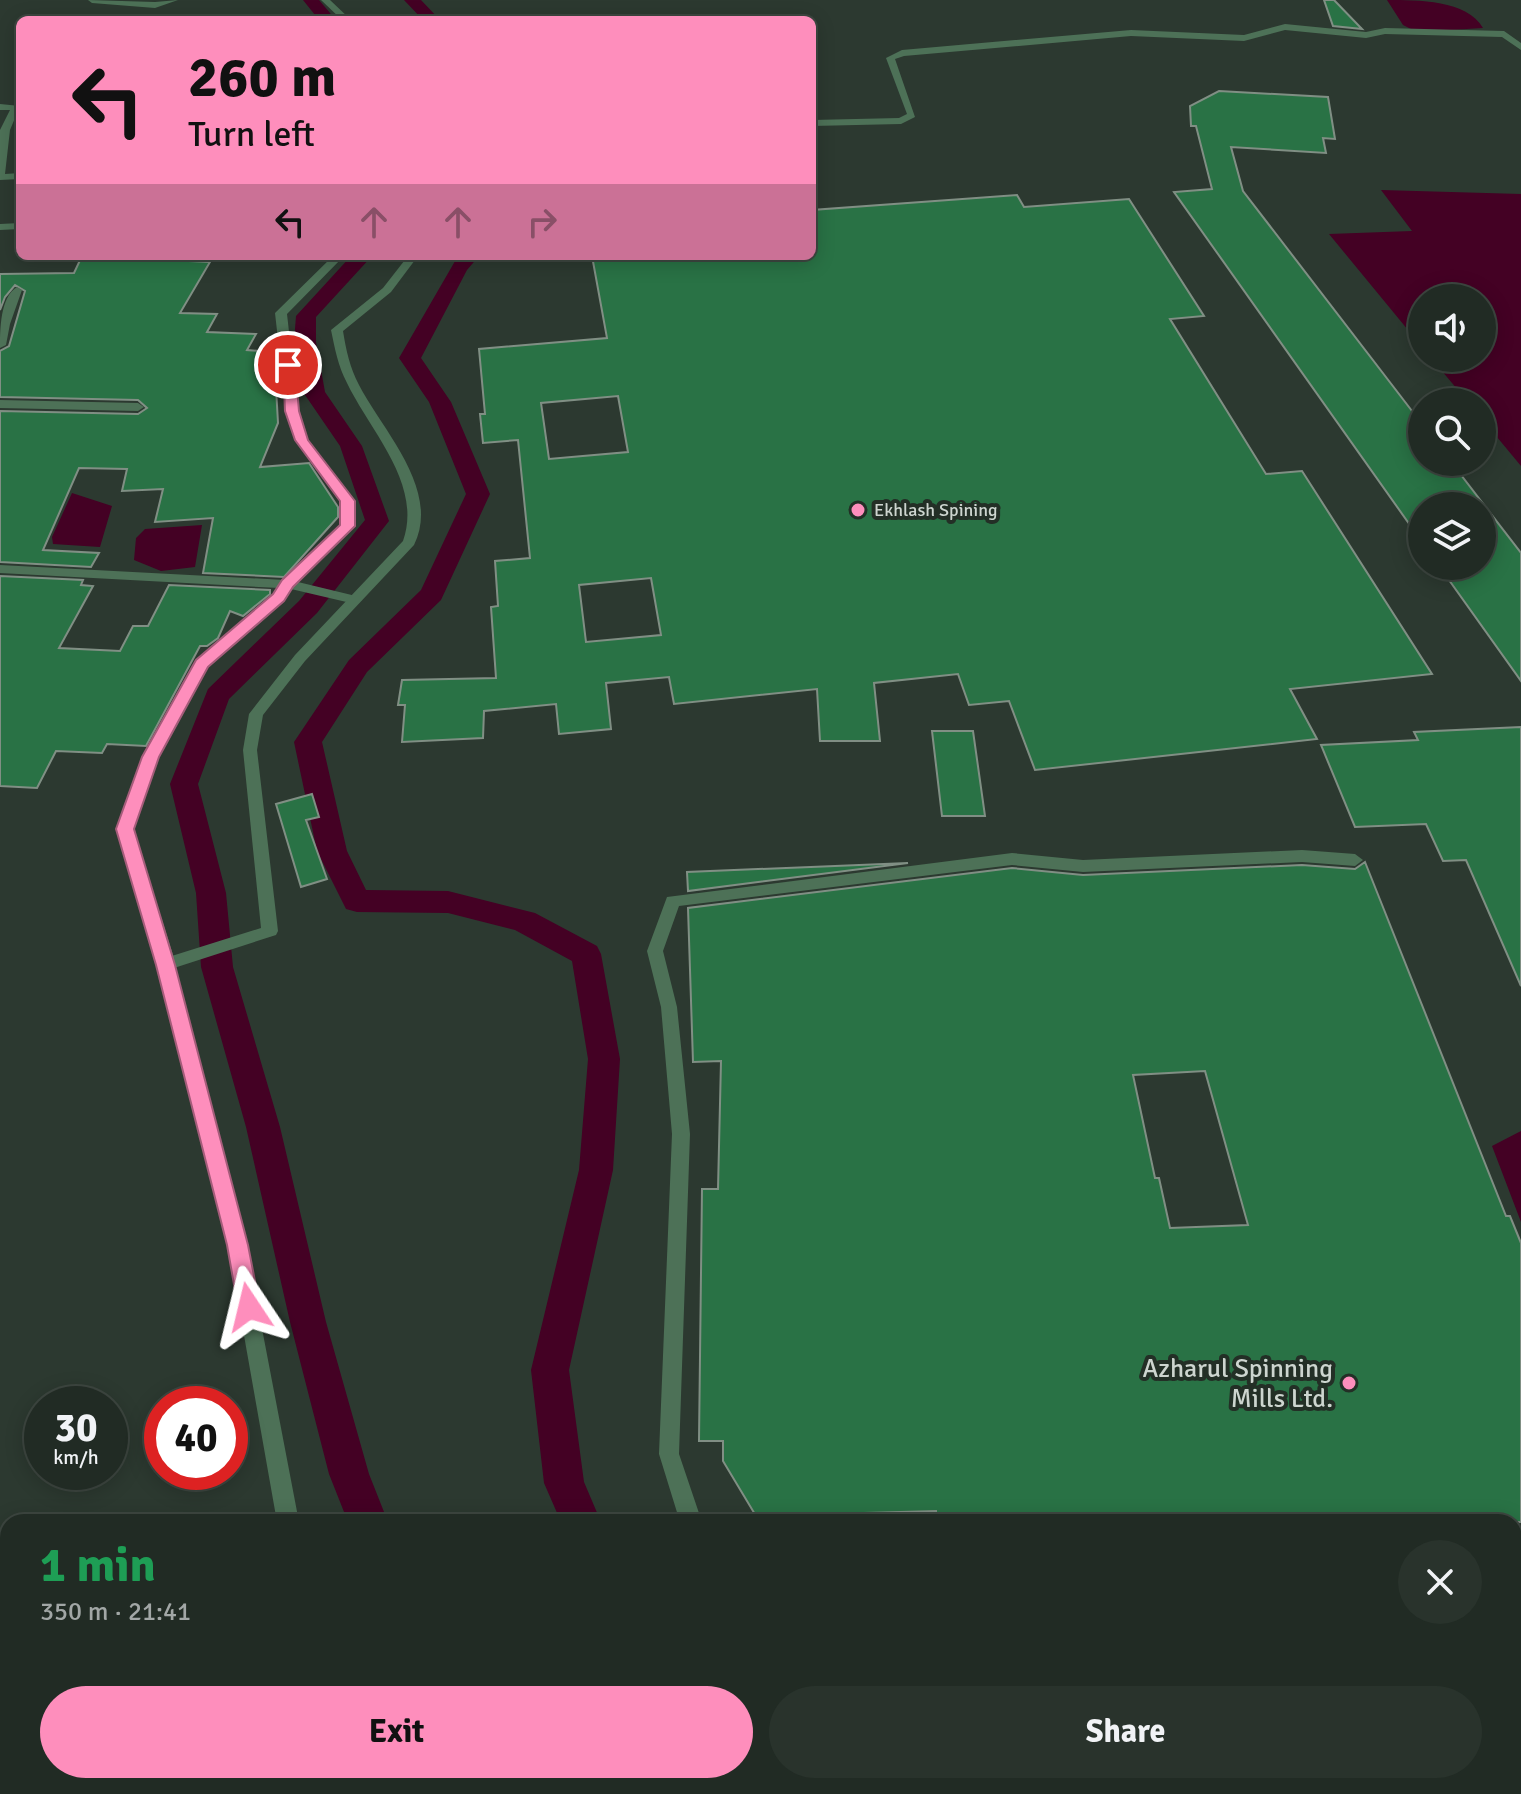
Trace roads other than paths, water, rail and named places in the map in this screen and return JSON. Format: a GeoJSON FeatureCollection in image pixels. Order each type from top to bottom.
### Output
{"type":"FeatureCollection","features":[{"type":"Feature","properties":{"kind":"street"},"geometry":{"type":"LineString","coordinates":[[92,0],[155,5],[174,0]]}},
{"type":"Feature","properties":{"kind":"street"},"geometry":{"type":"LineString","coordinates":[[325,0],[343,16]]}},
{"type":"Feature","properties":{"kind":"street"},"geometry":{"type":"LineString","coordinates":[[816,123],[901,121],[912,115],[890,58],[902,53],[1131,33],[1244,38],[1285,27],[1366,35],[1385,31],[1504,34],[1521,47]]}},
{"type":"Feature","properties":{"kind":"street"},"geometry":{"type":"LineString","coordinates":[[0,107],[16,107],[5,130],[0,177]]}},
{"type":"Feature","properties":{"kind":"street"},"geometry":{"type":"LineString","coordinates":[[287,1514],[237,1245],[166,964],[125,829],[150,757],[201,663],[293,584],[347,526],[347,501],[301,440],[292,411],[281,313],[335,260]]}},
{"type":"Feature","properties":{"kind":"street"},"geometry":{"type":"LineString","coordinates":[[166,964],[270,931],[250,750],[256,714],[300,658],[409,542],[416,520],[406,478],[357,397],[339,355],[337,330],[387,290],[410,260]]}},
{"type":"Feature","properties":{"kind":"street"},"geometry":{"type":"LineString","coordinates":[[0,345],[17,290]]}},
{"type":"Feature","properties":{"kind":"street"},"geometry":{"type":"LineString","coordinates":[[0,404],[138,407]]}},
{"type":"Feature","properties":{"kind":"street"},"geometry":{"type":"LineString","coordinates":[[0,569],[293,584],[355,600]]}},
{"type":"Feature","properties":{"kind":"street"},"geometry":{"type":"LineString","coordinates":[[688,1514],[669,1454],[681,1134],[669,1007],[655,951],[673,901],[1012,859],[1083,866],[1302,856],[1355,860]]}},
{"type":"Feature","properties":{"kind":"waterway"},"geometry":{"type":"LineString","coordinates":[[311,0],[325,16]]}},
{"type":"Feature","properties":{"kind":"waterway"},"geometry":{"type":"LineString","coordinates":[[412,0],[428,16]]}},
{"type":"Feature","properties":{"kind":"waterway"},"geometry":{"type":"LineString","coordinates":[[358,260],[306,316],[305,342],[314,392],[351,446],[377,521],[308,607],[217,695],[184,784],[211,893],[217,967],[263,1127],[308,1322],[349,1474],[365,1514]]}},
{"type":"Feature","properties":{"kind":"waterway"},"geometry":{"type":"LineString","coordinates":[[465,260],[458,268],[410,358],[440,402],[478,494],[432,594],[358,666],[308,742],[332,851],[357,901],[448,902],[524,921],[586,954],[604,1059],[596,1170],[550,1370],[564,1483],[578,1514]]}},
{"type":"Feature","properties":{"kind":"place","name":"Ekhlash Spining"},"geometry":{"type":"Point","coordinates":[858,510]}},
{"type":"Feature","properties":{"kind":"place","name":"Azharul Spinning Mills Ltd."},"geometry":{"type":"Point","coordinates":[1349,1383]}}]}
